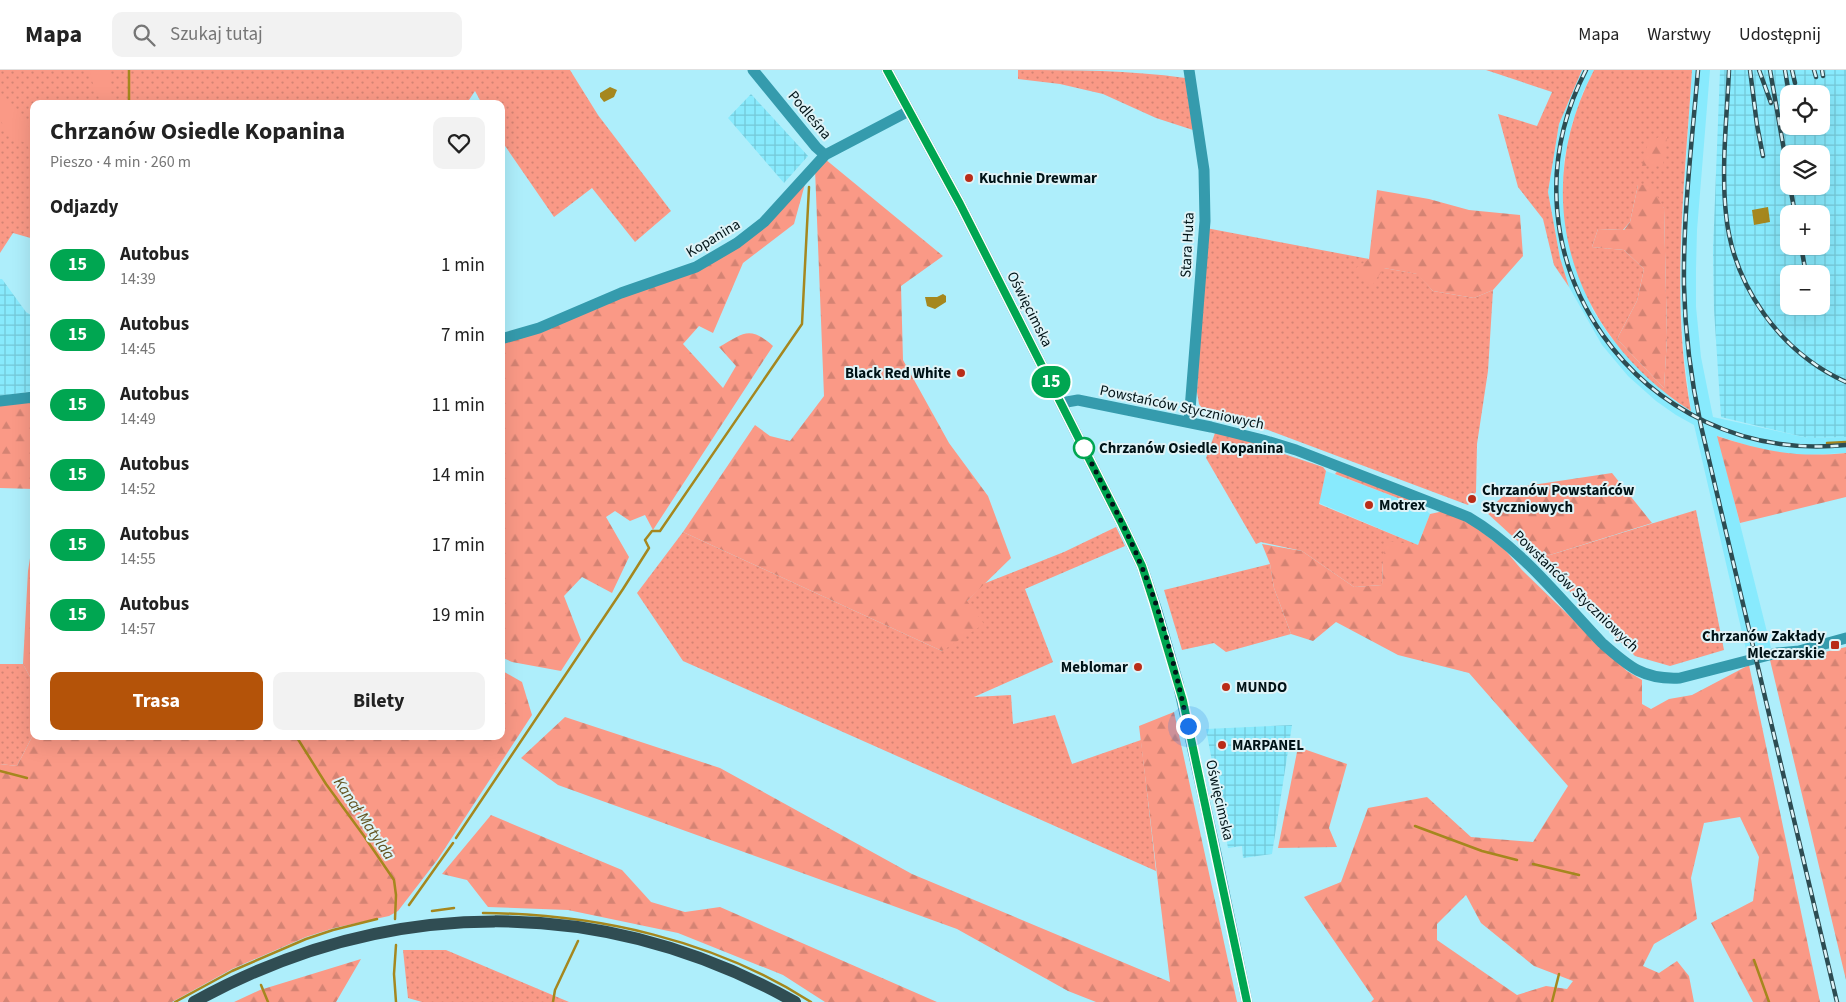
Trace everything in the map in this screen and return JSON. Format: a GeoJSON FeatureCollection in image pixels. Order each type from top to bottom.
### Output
{"type":"FeatureCollection","features":[{"type":"Feature","properties":{"kind":"main road"},"geometry":{"type":"LineString","coordinates":[[194,1002],[236,980],[286,958],[338,942],[411,927],[470,922],[525,922],[598,930],[652,942],[714,963],[745,976],[795,1002]]}},
{"type":"Feature","properties":{"kind":"street","name":"Podleśna"},"geometry":{"type":"LineString","coordinates":[[753,70],[825,155]]}},
{"type":"Feature","properties":{"kind":"street","name":"Oświęcimska"},"geometry":{"type":"LineString","coordinates":[[887,70],[960,204],[1142,566],[1162,628],[1188,726],[1247,1002]]}},
{"type":"Feature","properties":{"kind":"street","name":"Stara Huta"},"geometry":{"type":"LineString","coordinates":[[1189,70],[1204,170],[1205,221],[1189,422]]}},
{"type":"Feature","properties":{"kind":"street","name":"Kopanina"},"geometry":{"type":"LineString","coordinates":[[505,338],[539,328],[621,293],[696,267],[737,243],[764,222],[825,155],[909,112]]}},
{"type":"Feature","properties":{"kind":"street"},"geometry":{"type":"LineString","coordinates":[[0,401],[30,397]]}},
{"type":"Feature","properties":{"kind":"street","name":"Powstańców Styczniowych"},"geometry":{"type":"LineString","coordinates":[[1061,403],[1078,400],[1189,422],[1263,440],[1296,450],[1468,517],[1489,529],[1509,546],[1602,643],[1618,657],[1644,674],[1669,679],[1680,678],[1777,653],[1799,651],[1846,638]]}},
{"type":"Feature","properties":{"kind":"shaded area"},"geometry":{"type":"Polygon","coordinates":[[[1582,70],[1594,70],[1583,92],[1572,124],[1564,160],[1563,193],[1592,309],[1609,335],[1636,366],[1674,400],[1691,411],[1684,356],[1681,304],[1683,213],[1692,70],[1710,70],[1697,230],[1696,307],[1701,357],[1713,417],[1808,438],[1846,437],[1846,453],[1806,455],[1752,447],[1718,436],[1771,648],[1747,654],[1694,425],[1656,401],[1628,376],[1602,345],[1569,287],[1560,258],[1548,192],[1559,124],[1582,70]]]}},
{"type":"Feature","properties":{"kind":"shaded area"},"geometry":{"type":"Polygon","coordinates":[[[1720,70],[1846,70],[1846,437],[1808,438],[1721,417],[1714,310],[1713,250],[1720,70]]]}},
{"type":"Feature","properties":{"kind":"shaded area"},"geometry":{"type":"Polygon","coordinates":[[[610,87],[617,90],[614,97],[604,102],[600,97],[600,93],[610,87]]]}},
{"type":"Feature","properties":{"kind":"shaded area"},"geometry":{"type":"Polygon","coordinates":[[[751,94],[808,156],[784,183],[728,118],[751,94]]]}},
{"type":"Feature","properties":{"kind":"shaded area"},"geometry":{"type":"Polygon","coordinates":[[[1768,207],[1770,222],[1754,225],[1752,210],[1768,207]]]}},
{"type":"Feature","properties":{"kind":"shaded area"},"geometry":{"type":"Polygon","coordinates":[[[0,279],[2,279],[26,312],[30,314],[30,392],[0,396],[0,279]]]}},
{"type":"Feature","properties":{"kind":"shaded area"},"geometry":{"type":"Polygon","coordinates":[[[943,294],[946,296],[946,302],[935,309],[927,306],[925,297],[937,297],[943,294]]]}},
{"type":"Feature","properties":{"kind":"shaded area"},"geometry":{"type":"Polygon","coordinates":[[[1326,471],[1424,508],[1430,514],[1418,545],[1319,503],[1326,471]]]}},
{"type":"Feature","properties":{"kind":"shaded area"},"geometry":{"type":"Polygon","coordinates":[[[1292,725],[1272,854],[1243,858],[1242,846],[1228,848],[1206,729],[1292,725]]]}},
{"type":"Feature","properties":{"kind":"green space"},"geometry":{"type":"Polygon","coordinates":[[[0,70],[570,70],[598,115],[671,211],[635,242],[592,188],[554,217],[505,146],[505,100],[480,100],[475,91],[469,100],[30,100],[30,238],[13,233],[0,253],[0,70]]]}},
{"type":"Feature","properties":{"kind":"green space"},"geometry":{"type":"Polygon","coordinates":[[[90,70],[110,70],[110,100],[99,100],[91,79],[90,70]]]}},
{"type":"Feature","properties":{"kind":"green space"},"geometry":{"type":"Polygon","coordinates":[[[1018,70],[1081,70],[1185,78],[1193,130],[1156,118],[1103,94],[1060,84],[1018,79],[1018,70]]]}},
{"type":"Feature","properties":{"kind":"green space"},"geometry":{"type":"Polygon","coordinates":[[[1486,70],[1582,70],[1559,124],[1548,192],[1560,258],[1569,287],[1554,265],[1543,219],[1518,187],[1498,114],[1537,126],[1552,92],[1486,70]]]}},
{"type":"Feature","properties":{"kind":"green space"},"geometry":{"type":"Polygon","coordinates":[[[1594,70],[1692,70],[1683,198],[1680,283],[1681,326],[1691,411],[1650,380],[1616,344],[1590,303],[1573,260],[1564,214],[1564,167],[1574,118],[1594,70]],[[1638,185],[1630,222],[1623,230],[1598,229],[1592,247],[1624,250],[1644,269],[1637,301],[1617,339],[1664,388],[1667,337],[1664,208],[1638,185]]]}},
{"type":"Feature","properties":{"kind":"green space"},"geometry":{"type":"Polygon","coordinates":[[[0,92],[30,127],[30,150],[26,143],[8,136],[0,119],[0,92]]]}},
{"type":"Feature","properties":{"kind":"green space"},"geometry":{"type":"Polygon","coordinates":[[[1668,132],[1663,164],[1642,166],[1648,143],[1668,132]]]}},
{"type":"Feature","properties":{"kind":"green space"},"geometry":{"type":"Polygon","coordinates":[[[825,159],[943,256],[901,286],[903,360],[949,443],[988,496],[1011,558],[967,601],[984,624],[942,651],[683,532],[755,425],[770,436],[790,441],[824,396],[815,169],[825,159]]]}},
{"type":"Feature","properties":{"kind":"green space"},"geometry":{"type":"Polygon","coordinates":[[[805,184],[794,224],[743,263],[713,333],[699,326],[683,344],[723,388],[736,366],[719,347],[746,333],[758,335],[773,346],[653,530],[645,515],[630,521],[615,511],[606,517],[629,557],[612,593],[582,577],[564,596],[581,640],[561,671],[512,662],[505,659],[505,341],[618,297],[700,270],[805,184]]]}},
{"type":"Feature","properties":{"kind":"green space"},"geometry":{"type":"Polygon","coordinates":[[[1650,184],[1664,208],[1667,337],[1664,388],[1617,339],[1637,301],[1644,269],[1624,250],[1592,247],[1598,229],[1624,230],[1630,222],[1638,185],[1650,184]]]}},
{"type":"Feature","properties":{"kind":"green space"},"geometry":{"type":"Polygon","coordinates":[[[1377,190],[1429,199],[1469,210],[1520,215],[1523,256],[1493,290],[1474,298],[1433,291],[1417,274],[1384,268],[1371,287],[1353,270],[1369,259],[1377,190]]]}},
{"type":"Feature","properties":{"kind":"green space"},"geometry":{"type":"Polygon","coordinates":[[[1206,228],[1369,259],[1384,268],[1418,274],[1433,291],[1474,298],[1493,290],[1488,371],[1477,444],[1476,492],[1468,505],[1268,430],[1204,411],[1199,404],[1197,392],[1206,228]]]}},
{"type":"Feature","properties":{"kind":"green space"},"geometry":{"type":"Polygon","coordinates":[[[30,401],[30,489],[0,488],[0,404],[30,401]]]}},
{"type":"Feature","properties":{"kind":"green space"},"geometry":{"type":"Polygon","coordinates":[[[1215,433],[1257,443],[1257,445],[1323,467],[1326,471],[1319,504],[1418,545],[1383,561],[1382,585],[1354,587],[1302,551],[1261,542],[1256,544],[1206,458],[1215,433]]]}},
{"type":"Feature","properties":{"kind":"green space"},"geometry":{"type":"Polygon","coordinates":[[[1717,436],[1750,446],[1780,452],[1812,455],[1846,453],[1846,497],[1740,523],[1717,436]]]}},
{"type":"Feature","properties":{"kind":"green space"},"geometry":{"type":"Polygon","coordinates":[[[1339,469],[1426,506],[1424,508],[1335,474],[1339,469]]]}},
{"type":"Feature","properties":{"kind":"green space"},"geometry":{"type":"Polygon","coordinates":[[[1612,473],[1652,523],[1537,559],[1486,512],[1512,488],[1612,473]]]}},
{"type":"Feature","properties":{"kind":"green space"},"geometry":{"type":"Polygon","coordinates":[[[1696,510],[1724,650],[1670,666],[1635,656],[1537,559],[1696,510]]]}},
{"type":"Feature","properties":{"kind":"green space"},"geometry":{"type":"Polygon","coordinates":[[[1444,511],[1470,523],[1505,550],[1522,570],[1590,636],[1627,671],[1642,680],[1642,704],[1651,709],[1669,699],[1692,695],[1749,665],[1820,1002],[1753,1002],[1711,923],[1753,901],[1759,857],[1740,817],[1704,823],[1691,878],[1697,919],[1654,944],[1643,966],[1659,973],[1677,961],[1689,976],[1694,1002],[1371,1002],[1374,999],[1304,897],[1341,882],[1368,808],[1427,797],[1471,837],[1533,842],[1568,786],[1469,673],[1398,655],[1336,622],[1313,641],[1291,634],[1274,588],[1270,564],[1262,544],[1302,551],[1354,587],[1382,585],[1386,541],[1418,545],[1430,514],[1444,511]],[[1466,895],[1437,924],[1437,940],[1517,995],[1546,986],[1567,989],[1573,981],[1534,966],[1481,923],[1466,895]]]}},
{"type":"Feature","properties":{"kind":"green space"},"geometry":{"type":"Polygon","coordinates":[[[1116,527],[1125,546],[1025,589],[1053,662],[974,697],[1011,695],[1013,724],[1055,715],[1072,764],[1141,740],[1156,871],[683,661],[637,593],[683,532],[942,651],[967,601],[983,584],[1064,552],[1116,527]]]}},
{"type":"Feature","properties":{"kind":"green space"},"geometry":{"type":"Polygon","coordinates":[[[30,558],[30,677],[23,664],[30,558]]]}},
{"type":"Feature","properties":{"kind":"green space"},"geometry":{"type":"Polygon","coordinates":[[[1270,564],[1274,588],[1291,634],[1226,652],[1214,643],[1182,650],[1164,590],[1270,564]]]}},
{"type":"Feature","properties":{"kind":"green space"},"geometry":{"type":"Polygon","coordinates":[[[1846,647],[1846,980],[1770,660],[1808,656],[1846,647]]]}},
{"type":"Feature","properties":{"kind":"green space"},"geometry":{"type":"Polygon","coordinates":[[[0,664],[23,664],[30,677],[30,740],[17,766],[0,764],[0,664]]]}},
{"type":"Feature","properties":{"kind":"green space"},"geometry":{"type":"Polygon","coordinates":[[[505,672],[522,682],[532,715],[438,859],[398,911],[389,916],[334,928],[306,937],[232,969],[172,1002],[0,1002],[0,764],[17,766],[30,740],[505,740],[505,672]]]}},
{"type":"Feature","properties":{"kind":"green space"},"geometry":{"type":"Polygon","coordinates":[[[1174,712],[1237,1002],[1096,1002],[1068,991],[957,929],[558,785],[521,758],[565,717],[720,768],[912,874],[1170,982],[1139,726],[1174,712]]]}},
{"type":"Feature","properties":{"kind":"green space"},"geometry":{"type":"Polygon","coordinates":[[[1298,747],[1347,764],[1329,828],[1337,847],[1278,848],[1298,747]]]}},
{"type":"Feature","properties":{"kind":"green space"},"geometry":{"type":"Polygon","coordinates":[[[491,815],[622,870],[651,902],[685,912],[720,907],[937,1002],[825,1002],[783,975],[678,933],[568,910],[488,907],[467,880],[442,874],[491,815]]]}},
{"type":"Feature","properties":{"kind":"green space"},"geometry":{"type":"Polygon","coordinates":[[[403,950],[446,950],[569,1002],[422,1002],[408,998],[403,950]]]}},
{"type":"Feature","properties":{"kind":"green space"},"geometry":{"type":"Polygon","coordinates":[[[361,959],[336,1002],[234,1002],[260,990],[361,959]]]}},
{"type":"Feature","properties":{"kind":"waterway"},"geometry":{"type":"LineString","coordinates":[[129,70],[129,100]]}},
{"type":"Feature","properties":{"kind":"waterway"},"geometry":{"type":"LineString","coordinates":[[456,838],[623,589],[649,548],[645,540],[652,531],[660,531],[802,324],[809,187]]}},
{"type":"Feature","properties":{"kind":"waterway"},"geometry":{"type":"LineString","coordinates":[[1827,443],[1846,442]]}},
{"type":"Feature","properties":{"kind":"waterway","name":"Kanał Matylda"},"geometry":{"type":"LineString","coordinates":[[298,740],[326,784],[394,880],[396,895],[395,919]]}},
{"type":"Feature","properties":{"kind":"waterway"},"geometry":{"type":"LineString","coordinates":[[0,771],[27,778]]}},
{"type":"Feature","properties":{"kind":"waterway"},"geometry":{"type":"LineString","coordinates":[[1415,826],[1482,851],[1517,860]]}},
{"type":"Feature","properties":{"kind":"waterway"},"geometry":{"type":"LineString","coordinates":[[409,905],[453,843]]}},
{"type":"Feature","properties":{"kind":"waterway"},"geometry":{"type":"LineString","coordinates":[[1533,864],[1579,875]]}},
{"type":"Feature","properties":{"kind":"waterway"},"geometry":{"type":"LineString","coordinates":[[432,911],[454,908]]}},
{"type":"Feature","properties":{"kind":"waterway"},"geometry":{"type":"LineString","coordinates":[[483,913],[569,919],[611,925],[653,935],[695,947],[735,962],[774,980],[811,1002]]}},
{"type":"Feature","properties":{"kind":"waterway"},"geometry":{"type":"LineString","coordinates":[[175,1002],[232,971],[306,939],[377,919]]}},
{"type":"Feature","properties":{"kind":"waterway"},"geometry":{"type":"LineString","coordinates":[[553,1002],[555,990],[578,941]]}},
{"type":"Feature","properties":{"kind":"waterway","name":"Kanał Matylda"},"geometry":{"type":"LineString","coordinates":[[396,945],[394,974],[396,1002]]}},
{"type":"Feature","properties":{"kind":"waterway"},"geometry":{"type":"LineString","coordinates":[[1754,960],[1769,1002]]}},
{"type":"Feature","properties":{"kind":"waterway"},"geometry":{"type":"LineString","coordinates":[[1552,1002],[1559,974]]}},
{"type":"Feature","properties":{"kind":"waterway"},"geometry":{"type":"LineString","coordinates":[[261,985],[268,1002]]}},
{"type":"Feature","properties":{"kind":"railway"},"geometry":{"type":"LineString","coordinates":[[1586,70],[1561,140],[1557,210],[1572,276],[1603,335],[1648,385],[1705,421],[1772,443],[1846,445]]}},
{"type":"Feature","properties":{"kind":"railway"},"geometry":{"type":"LineString","coordinates":[[1698,70],[1688,178],[1684,259],[1687,339],[1691,374],[1701,426],[1837,1002]]}},
{"type":"Feature","properties":{"kind":"railway"},"geometry":{"type":"LineString","coordinates":[[1729,70],[1724,160],[1725,196],[1730,241],[1738,266],[1764,314],[1781,335],[1800,353],[1822,369],[1846,382]]}},
{"type":"Feature","properties":{"kind":"railway"},"geometry":{"type":"LineString","coordinates":[[1750,70],[1763,156]]}},
{"type":"Feature","properties":{"kind":"railway"},"geometry":{"type":"LineString","coordinates":[[1759,70],[1771,103]]}},
{"type":"Feature","properties":{"kind":"railway"},"geometry":{"type":"LineString","coordinates":[[1770,70],[1783,145]]}},
{"type":"Feature","properties":{"kind":"railway"},"geometry":{"type":"LineString","coordinates":[[1785,70],[1788,85]]}},
{"type":"Feature","properties":{"kind":"railway"},"geometry":{"type":"LineString","coordinates":[[1792,70],[1795,83]]}},
{"type":"Feature","properties":{"kind":"railway"},"geometry":{"type":"LineString","coordinates":[[1814,70],[1816,77]]}},
{"type":"Feature","properties":{"kind":"railway"},"geometry":{"type":"LineString","coordinates":[[1822,70],[1823,76]]}},
{"type":"Feature","properties":{"kind":"railway"},"geometry":{"type":"LineString","coordinates":[[1792,195],[1793,205]]}},
{"type":"Feature","properties":{"kind":"railway"},"geometry":{"type":"LineString","coordinates":[[1803,255],[1804,265]]}},
{"type":"Feature","properties":{"kind":"bus line","name":"15"},"geometry":{"type":"LineString","coordinates":[[887,70],[960,204],[1142,566],[1183,701],[1247,1002]]}},
{"type":"Feature","properties":{"kind":"place","name":"Kuchnie Drewmar"},"geometry":{"type":"Point","coordinates":[969,178]}},
{"type":"Feature","properties":{"kind":"place","name":"Black Red White"},"geometry":{"type":"Point","coordinates":[961,373]}},
{"type":"Feature","properties":{"kind":"place","name":"Chrzanów Osiedle Kopanina"},"geometry":{"type":"Point","coordinates":[1084,448]}},
{"type":"Feature","properties":{"kind":"place","name":"Chrzanów Powstańców Styczniowych"},"geometry":{"type":"Point","coordinates":[1472,499]}},
{"type":"Feature","properties":{"kind":"place","name":"Motrex"},"geometry":{"type":"Point","coordinates":[1369,505]}},
{"type":"Feature","properties":{"kind":"place","name":"Chrzanów Zakłady Mleczarskie"},"geometry":{"type":"Point","coordinates":[1835,645]}},
{"type":"Feature","properties":{"kind":"place","name":"Meblomar"},"geometry":{"type":"Point","coordinates":[1138,667]}},
{"type":"Feature","properties":{"kind":"place","name":"MUNDO"},"geometry":{"type":"Point","coordinates":[1226,687]}},
{"type":"Feature","properties":{"kind":"place","name":"MARPANEL"},"geometry":{"type":"Point","coordinates":[1222,745]}},
{"type":"Feature","properties":{"kind":"route"},"geometry":{"type":"LineString","coordinates":[[1084,448],[1142,566],[1167,644],[1188,726]]}}]}
